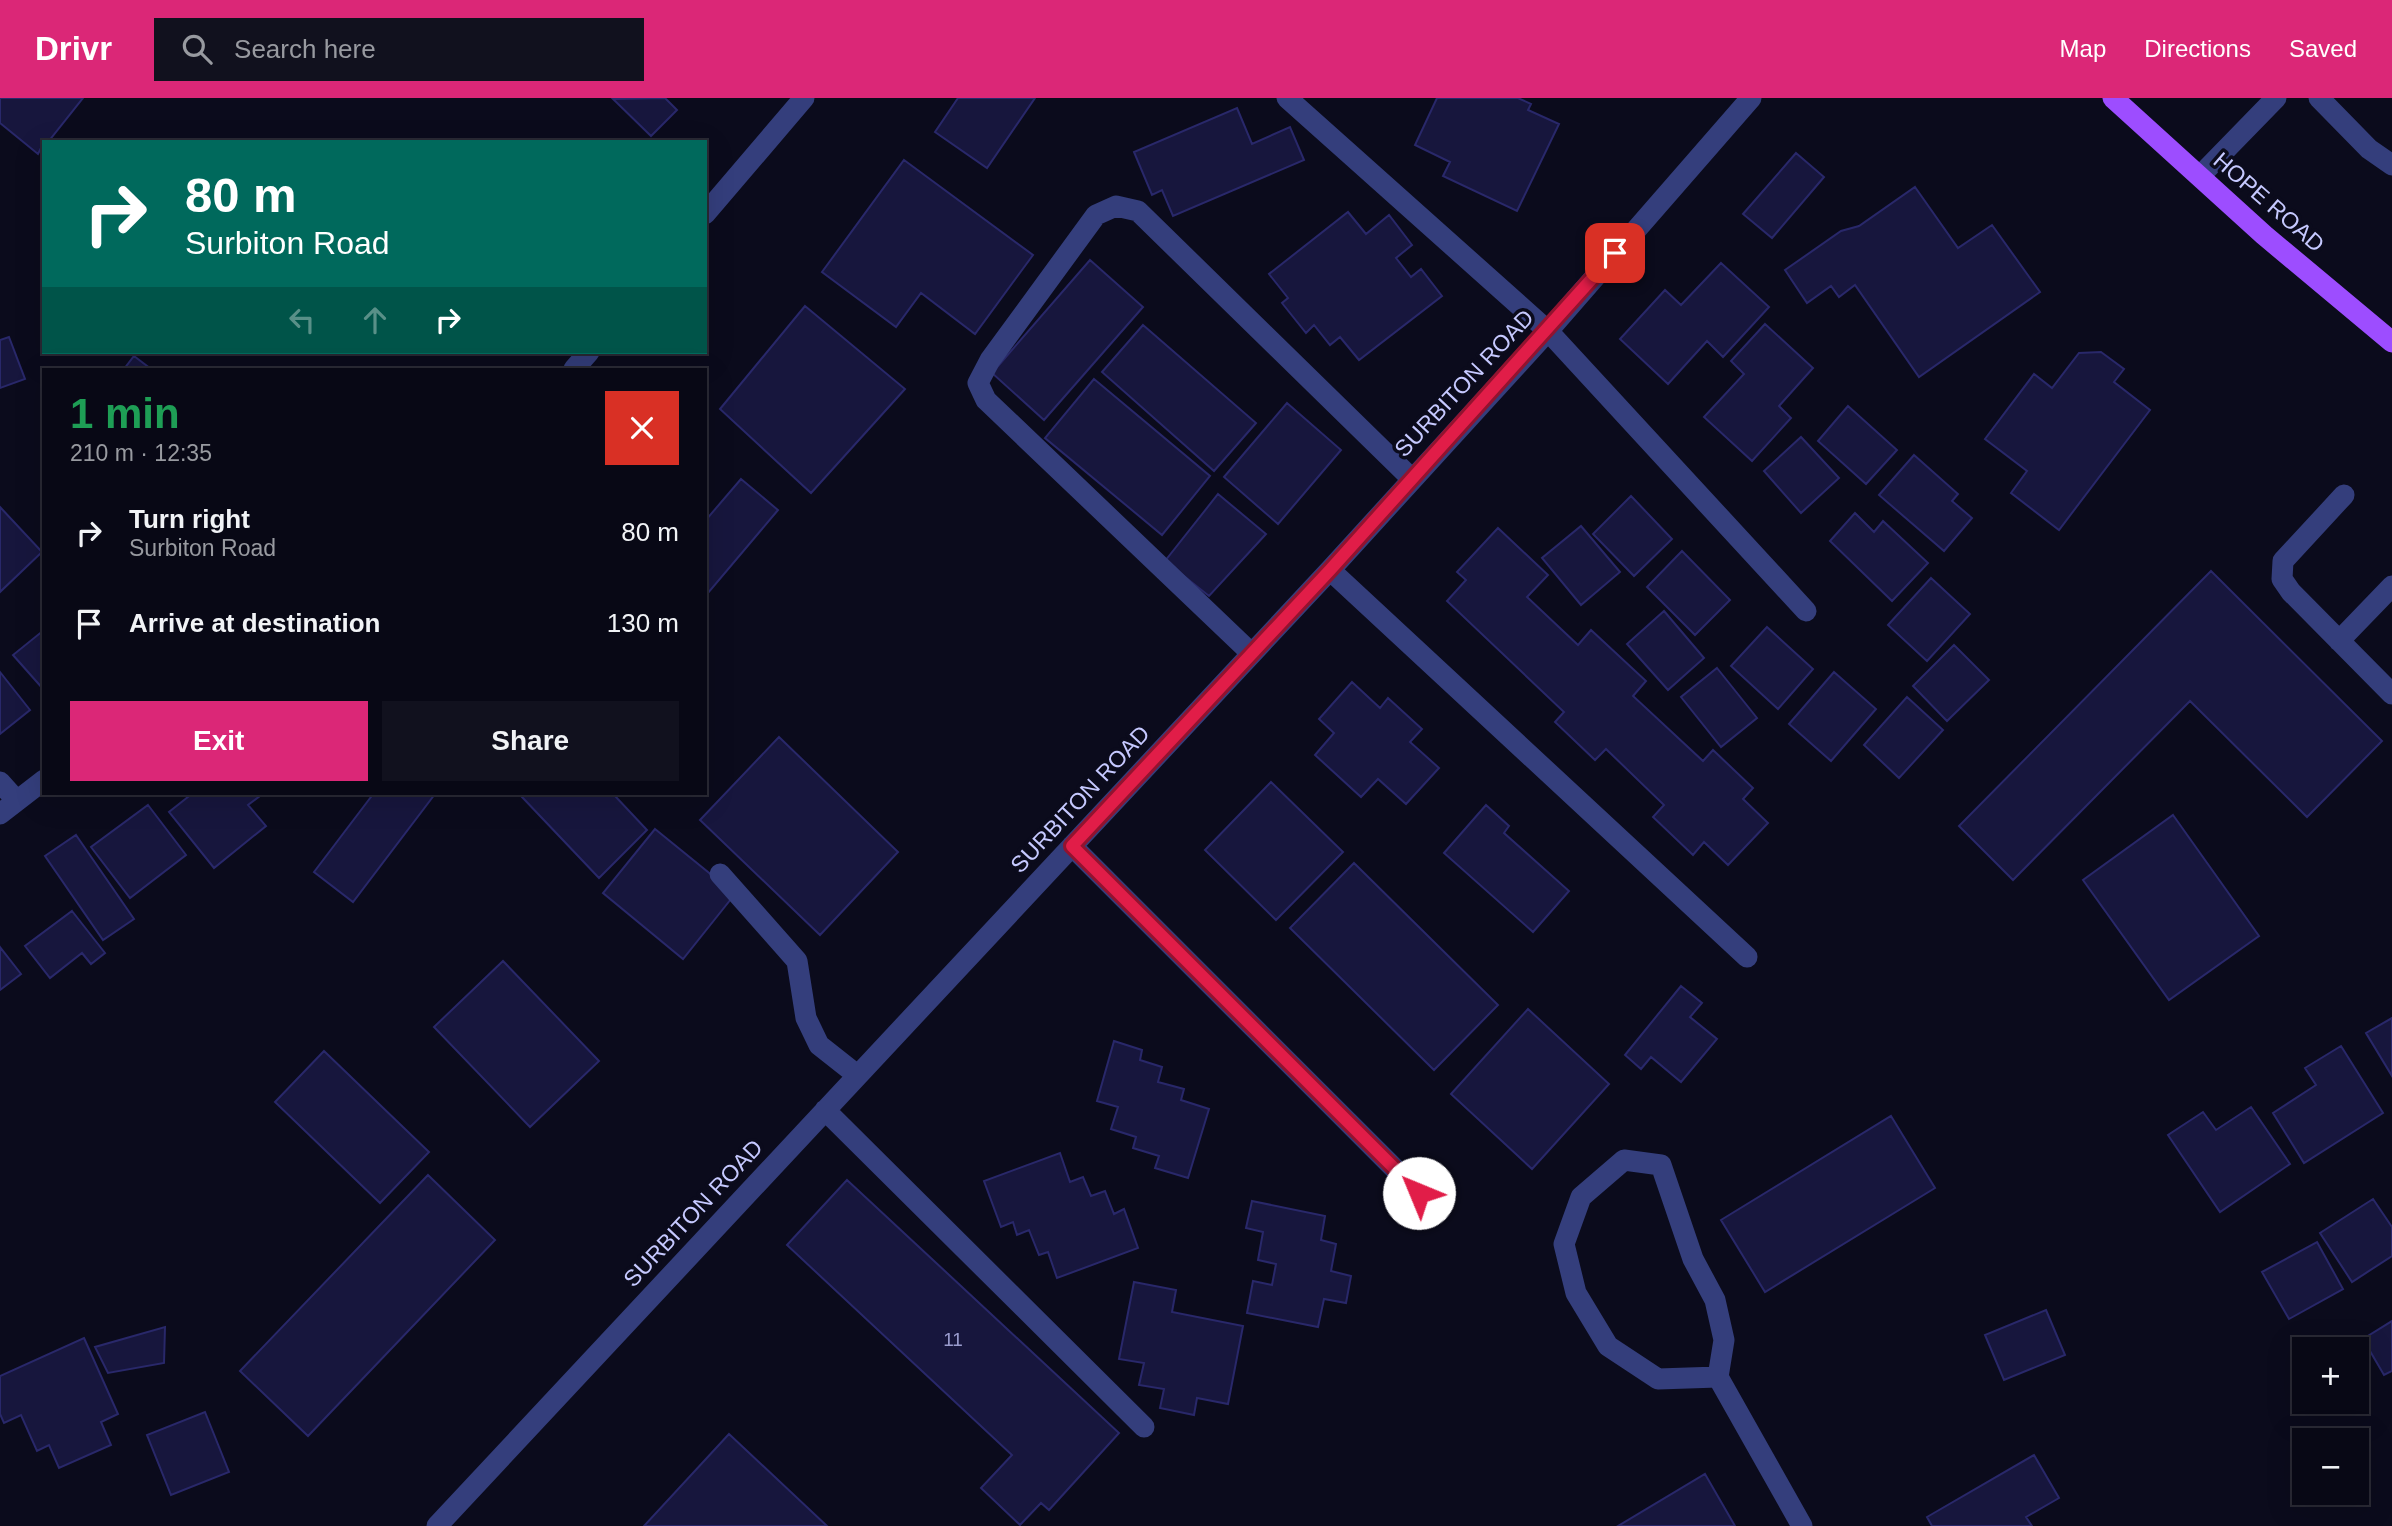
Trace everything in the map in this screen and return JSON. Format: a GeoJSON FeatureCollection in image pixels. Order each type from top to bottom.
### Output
{"type":"FeatureCollection","features":[{"type":"Feature","properties":{"kind":"main road","name":"HOPE ROAD"},"geometry":{"type":"LineString","coordinates":[[2113,98],[2392,342]]}},
{"type":"Feature","properties":{"kind":"street"},"geometry":{"type":"LineString","coordinates":[[707,212],[804,98]]}},
{"type":"Feature","properties":{"kind":"street"},"geometry":{"type":"LineString","coordinates":[[1287,98],[1548,331],[1806,611]]}},
{"type":"Feature","properties":{"kind":"street","name":"SURBITON ROAD"},"geometry":{"type":"LineString","coordinates":[[437,1526],[1330,570],[1548,331],[1751,98]]}},
{"type":"Feature","properties":{"kind":"street"},"geometry":{"type":"LineString","coordinates":[[2200,176],[2276,98]]}},
{"type":"Feature","properties":{"kind":"street"},"geometry":{"type":"LineString","coordinates":[[2319,98],[2369,149],[2392,165]]}},
{"type":"Feature","properties":{"kind":"street"},"geometry":{"type":"LineString","coordinates":[[1251,653],[986,400],[978,383],[990,360],[1096,215],[1116,206],[1138,211],[1412,479]]}},
{"type":"Feature","properties":{"kind":"street"},"geometry":{"type":"LineString","coordinates":[[575,368],[587,354]]}},
{"type":"Feature","properties":{"kind":"street"},"geometry":{"type":"LineString","coordinates":[[2344,495],[2283,561],[2281,579],[2392,694]]}},
{"type":"Feature","properties":{"kind":"street"},"geometry":{"type":"LineString","coordinates":[[1330,570],[1746,957]]}},
{"type":"Feature","properties":{"kind":"street"},"geometry":{"type":"LineString","coordinates":[[2339,641],[2392,586]]}},
{"type":"Feature","properties":{"kind":"street"},"geometry":{"type":"LineString","coordinates":[[0,782],[17,801]]}},
{"type":"Feature","properties":{"kind":"street"},"geometry":{"type":"LineString","coordinates":[[0,814],[42,782]]}},
{"type":"Feature","properties":{"kind":"street"},"geometry":{"type":"LineString","coordinates":[[1072,846],[1419,1193]]}},
{"type":"Feature","properties":{"kind":"street"},"geometry":{"type":"LineString","coordinates":[[720,874],[797,961],[806,1018],[818,1045],[857,1075]]}},
{"type":"Feature","properties":{"kind":"street"},"geometry":{"type":"LineString","coordinates":[[825,1110],[1143,1427]]}},
{"type":"Feature","properties":{"kind":"street"},"geometry":{"type":"LineString","coordinates":[[1718,1377],[1658,1379],[1608,1346],[1576,1293],[1564,1244],[1568,1232],[1581,1197],[1624,1160],[1661,1165],[1693,1259],[1715,1300],[1724,1340],[1718,1377],[1802,1526]]}},
{"type":"Feature","properties":{"kind":"building"},"geometry":{"type":"Polygon","coordinates":[[[0,98],[83,98],[50,140],[42,140],[38,154],[0,123],[0,98]]]}},
{"type":"Feature","properties":{"kind":"building"},"geometry":{"type":"Polygon","coordinates":[[[665,98],[677,110],[651,136],[613,99],[665,98]]]}},
{"type":"Feature","properties":{"kind":"building"},"geometry":{"type":"Polygon","coordinates":[[[958,98],[1035,98],[987,168],[935,132],[958,98]]]}},
{"type":"Feature","properties":{"kind":"building"},"geometry":{"type":"Polygon","coordinates":[[[1437,98],[1518,98],[1531,104],[1528,110],[1559,124],[1517,211],[1443,176],[1450,162],[1415,145],[1437,98]]]}},
{"type":"Feature","properties":{"kind":"building"},"geometry":{"type":"Polygon","coordinates":[[[1237,108],[1252,144],[1290,127],[1304,160],[1173,216],[1162,190],[1152,195],[1134,152],[1237,108]]]}},
{"type":"Feature","properties":{"kind":"building"},"geometry":{"type":"Polygon","coordinates":[[[1796,153],[1824,177],[1772,238],[1743,214],[1796,153]]]}},
{"type":"Feature","properties":{"kind":"building"},"geometry":{"type":"Polygon","coordinates":[[[904,160],[1033,255],[975,334],[921,293],[896,327],[822,272],[904,160]]]}},
{"type":"Feature","properties":{"kind":"building"},"geometry":{"type":"Polygon","coordinates":[[[1915,187],[1958,248],[1992,225],[2040,292],[1919,377],[1855,285],[1839,297],[1831,286],[1807,303],[1785,270],[1841,231],[1859,226],[1915,187]]]}},
{"type":"Feature","properties":{"kind":"building"},"geometry":{"type":"Polygon","coordinates":[[[1348,212],[1366,234],[1389,215],[1412,245],[1396,258],[1411,277],[1421,269],[1442,296],[1359,360],[1340,337],[1330,345],[1314,325],[1306,333],[1282,303],[1288,298],[1269,274],[1348,212]]]}},
{"type":"Feature","properties":{"kind":"building"},"geometry":{"type":"Polygon","coordinates":[[[1090,260],[1143,307],[1044,420],[992,373],[1090,260]]]}},
{"type":"Feature","properties":{"kind":"building"},"geometry":{"type":"Polygon","coordinates":[[[1721,263],[1769,307],[1723,357],[1707,341],[1668,384],[1620,339],[1665,290],[1681,305],[1721,263]]]}},
{"type":"Feature","properties":{"kind":"building"},"geometry":{"type":"Polygon","coordinates":[[[805,306],[905,389],[811,493],[720,409],[805,306]]]}},
{"type":"Feature","properties":{"kind":"building"},"geometry":{"type":"Polygon","coordinates":[[[1765,324],[1813,368],[1779,406],[1791,418],[1752,461],[1704,417],[1744,374],[1731,361],[1765,324]]]}},
{"type":"Feature","properties":{"kind":"building"},"geometry":{"type":"Polygon","coordinates":[[[1143,325],[1256,423],[1214,471],[1102,372],[1143,325]]]}},
{"type":"Feature","properties":{"kind":"building"},"geometry":{"type":"Polygon","coordinates":[[[9,337],[25,379],[0,388],[0,340],[9,337]]]}},
{"type":"Feature","properties":{"kind":"building"},"geometry":{"type":"Polygon","coordinates":[[[2101,352],[2124,369],[2114,382],[2150,410],[2059,530],[2011,493],[2027,471],[1985,439],[2034,374],[2052,388],[2079,353],[2101,352]]]}},
{"type":"Feature","properties":{"kind":"building"},"geometry":{"type":"Polygon","coordinates":[[[134,356],[150,368],[125,368],[134,356]]]}},
{"type":"Feature","properties":{"kind":"building"},"geometry":{"type":"Polygon","coordinates":[[[1094,379],[1210,476],[1162,535],[1045,438],[1094,379]]]}},
{"type":"Feature","properties":{"kind":"building"},"geometry":{"type":"Polygon","coordinates":[[[1287,403],[1341,450],[1278,524],[1224,477],[1287,403]]]}},
{"type":"Feature","properties":{"kind":"building"},"geometry":{"type":"Polygon","coordinates":[[[1848,406],[1897,450],[1866,484],[1818,441],[1848,406]]]}},
{"type":"Feature","properties":{"kind":"building"},"geometry":{"type":"Polygon","coordinates":[[[1801,437],[1839,478],[1801,513],[1764,471],[1801,437]]]}},
{"type":"Feature","properties":{"kind":"building"},"geometry":{"type":"Polygon","coordinates":[[[1914,455],[1958,494],[1952,501],[1972,518],[1944,551],[1879,495],[1914,455]]]}},
{"type":"Feature","properties":{"kind":"building"},"geometry":{"type":"Polygon","coordinates":[[[741,479],[778,510],[708,593],[707,592],[707,519],[741,479]]]}},
{"type":"Feature","properties":{"kind":"building"},"geometry":{"type":"Polygon","coordinates":[[[1218,494],[1266,534],[1209,596],[1165,561],[1218,494]]]}},
{"type":"Feature","properties":{"kind":"building"},"geometry":{"type":"Polygon","coordinates":[[[1631,496],[1672,539],[1634,576],[1593,534],[1631,496]]]}},
{"type":"Feature","properties":{"kind":"building"},"geometry":{"type":"Polygon","coordinates":[[[0,507],[42,552],[0,592],[0,507]]]}},
{"type":"Feature","properties":{"kind":"building"},"geometry":{"type":"Polygon","coordinates":[[[1855,513],[1874,532],[1883,521],[1928,563],[1892,601],[1830,541],[1855,513]]]}},
{"type":"Feature","properties":{"kind":"building"},"geometry":{"type":"Polygon","coordinates":[[[1581,526],[1620,572],[1581,605],[1542,558],[1581,526]]]}},
{"type":"Feature","properties":{"kind":"building"},"geometry":{"type":"Polygon","coordinates":[[[1498,528],[1548,575],[1527,597],[1578,645],[1591,630],[1646,681],[1633,696],[1703,761],[1713,750],[1753,788],[1743,799],[1768,823],[1728,865],[1704,842],[1693,855],[1653,817],[1664,805],[1606,749],[1595,760],[1555,722],[1564,712],[1447,601],[1466,580],[1457,572],[1498,528]]]}},
{"type":"Feature","properties":{"kind":"building"},"geometry":{"type":"Polygon","coordinates":[[[1682,551],[1730,600],[1695,635],[1647,587],[1682,551]]]}},
{"type":"Feature","properties":{"kind":"building"},"geometry":{"type":"Polygon","coordinates":[[[2211,571],[2382,741],[2307,817],[2190,701],[2013,880],[1959,826],[2211,571]]]}},
{"type":"Feature","properties":{"kind":"building"},"geometry":{"type":"Polygon","coordinates":[[[1931,578],[1970,614],[1927,661],[1888,625],[1931,578]]]}},
{"type":"Feature","properties":{"kind":"building"},"geometry":{"type":"Polygon","coordinates":[[[1664,611],[1704,658],[1668,690],[1627,644],[1664,611]]]}},
{"type":"Feature","properties":{"kind":"building"},"geometry":{"type":"Polygon","coordinates":[[[1767,627],[1813,669],[1778,709],[1731,666],[1767,627]]]}},
{"type":"Feature","properties":{"kind":"building"},"geometry":{"type":"Polygon","coordinates":[[[42,632],[42,688],[13,655],[42,632]]]}},
{"type":"Feature","properties":{"kind":"building"},"geometry":{"type":"Polygon","coordinates":[[[1954,645],[1989,680],[1947,721],[1913,686],[1954,645]]]}},
{"type":"Feature","properties":{"kind":"building"},"geometry":{"type":"Polygon","coordinates":[[[1717,668],[1757,718],[1721,747],[1681,697],[1717,668]]]}},
{"type":"Feature","properties":{"kind":"building"},"geometry":{"type":"Polygon","coordinates":[[[0,672],[30,710],[0,734],[0,672]]]}},
{"type":"Feature","properties":{"kind":"building"},"geometry":{"type":"Polygon","coordinates":[[[1834,672],[1876,709],[1831,761],[1789,724],[1834,672]]]}},
{"type":"Feature","properties":{"kind":"building"},"geometry":{"type":"Polygon","coordinates":[[[1352,682],[1380,708],[1388,698],[1422,729],[1410,742],[1439,768],[1406,804],[1378,779],[1361,797],[1315,755],[1334,733],[1319,719],[1352,682]]]}},
{"type":"Feature","properties":{"kind":"building"},"geometry":{"type":"Polygon","coordinates":[[[1907,697],[1943,730],[1899,778],[1864,745],[1907,697]]]}},
{"type":"Feature","properties":{"kind":"building"},"geometry":{"type":"Polygon","coordinates":[[[779,737],[898,852],[820,935],[700,820],[779,737]]]}},
{"type":"Feature","properties":{"kind":"building"},"geometry":{"type":"Polygon","coordinates":[[[1271,782],[1343,852],[1276,920],[1205,850],[1271,782]]]}},
{"type":"Feature","properties":{"kind":"building"},"geometry":{"type":"Polygon","coordinates":[[[190,795],[261,795],[248,805],[266,826],[214,868],[169,812],[190,795]]]}},
{"type":"Feature","properties":{"kind":"building"},"geometry":{"type":"Polygon","coordinates":[[[372,795],[434,795],[353,902],[314,872],[372,795]]]}},
{"type":"Feature","properties":{"kind":"building"},"geometry":{"type":"Polygon","coordinates":[[[616,795],[647,830],[599,878],[522,797],[616,795]]]}},
{"type":"Feature","properties":{"kind":"building"},"geometry":{"type":"Polygon","coordinates":[[[148,805],[186,855],[130,898],[91,847],[148,805]]]}},
{"type":"Feature","properties":{"kind":"building"},"geometry":{"type":"Polygon","coordinates":[[[1486,805],[1509,826],[1504,833],[1569,891],[1533,932],[1444,853],[1486,805]]]}},
{"type":"Feature","properties":{"kind":"building"},"geometry":{"type":"Polygon","coordinates":[[[2173,815],[2259,936],[2169,1000],[2083,880],[2173,815]]]}},
{"type":"Feature","properties":{"kind":"building"},"geometry":{"type":"Polygon","coordinates":[[[655,829],[735,894],[683,959],[603,893],[655,829]]]}},
{"type":"Feature","properties":{"kind":"building"},"geometry":{"type":"Polygon","coordinates":[[[76,835],[134,919],[103,940],[45,856],[76,835]]]}},
{"type":"Feature","properties":{"kind":"building"},"geometry":{"type":"Polygon","coordinates":[[[1354,863],[1498,1005],[1434,1070],[1290,928],[1354,863]]]}},
{"type":"Feature","properties":{"kind":"building"},"geometry":{"type":"Polygon","coordinates":[[[72,911],[105,953],[91,964],[82,953],[50,978],[25,946],[72,911]]]}},
{"type":"Feature","properties":{"kind":"building"},"geometry":{"type":"Polygon","coordinates":[[[0,947],[21,974],[0,990],[0,947]]]}},
{"type":"Feature","properties":{"kind":"building"},"geometry":{"type":"Polygon","coordinates":[[[503,961],[599,1061],[530,1127],[434,1027],[503,961]]]}},
{"type":"Feature","properties":{"kind":"building"},"geometry":{"type":"Polygon","coordinates":[[[1681,986],[1702,1003],[1690,1017],[1717,1039],[1681,1082],[1651,1057],[1641,1069],[1625,1055],[1681,986]]]}},
{"type":"Feature","properties":{"kind":"building"},"geometry":{"type":"Polygon","coordinates":[[[1528,1009],[1609,1084],[1532,1169],[1451,1094],[1528,1009]]]}},
{"type":"Feature","properties":{"kind":"building"},"geometry":{"type":"Polygon","coordinates":[[[2392,1018],[2392,1076],[2366,1033],[2392,1018]]]}},
{"type":"Feature","properties":{"kind":"building"},"geometry":{"type":"Polygon","coordinates":[[[1114,1041],[1142,1050],[1140,1060],[1162,1067],[1158,1082],[1184,1089],[1181,1100],[1209,1109],[1188,1178],[1155,1168],[1159,1156],[1133,1148],[1136,1137],[1111,1129],[1118,1107],[1097,1101],[1114,1041]]]}},
{"type":"Feature","properties":{"kind":"building"},"geometry":{"type":"Polygon","coordinates":[[[2341,1046],[2383,1113],[2304,1163],[2273,1113],[2316,1085],[2305,1068],[2341,1046]]]}},
{"type":"Feature","properties":{"kind":"building"},"geometry":{"type":"Polygon","coordinates":[[[324,1051],[429,1152],[380,1203],[275,1102],[324,1051]]]}},
{"type":"Feature","properties":{"kind":"building"},"geometry":{"type":"Polygon","coordinates":[[[2251,1107],[2290,1164],[2220,1212],[2168,1135],[2203,1112],[2216,1130],[2251,1107]]]}},
{"type":"Feature","properties":{"kind":"building"},"geometry":{"type":"Polygon","coordinates":[[[1891,1116],[1935,1188],[1765,1292],[1721,1220],[1891,1116]]]}},
{"type":"Feature","properties":{"kind":"building"},"geometry":{"type":"Polygon","coordinates":[[[1060,1153],[1070,1182],[1083,1177],[1091,1196],[1105,1191],[1114,1214],[1124,1209],[1138,1248],[1057,1278],[1048,1252],[1039,1255],[1029,1230],[1017,1235],[1013,1222],[1001,1227],[984,1181],[1060,1153]]]}},
{"type":"Feature","properties":{"kind":"building"},"geometry":{"type":"Polygon","coordinates":[[[428,1175],[495,1240],[308,1436],[240,1371],[428,1175]]]}},
{"type":"Feature","properties":{"kind":"building"},"geometry":{"type":"Polygon","coordinates":[[[847,1180],[1119,1433],[1049,1510],[1041,1503],[1020,1525],[981,1488],[1012,1455],[787,1245],[847,1180]]]}},
{"type":"Feature","properties":{"kind":"building"},"geometry":{"type":"Polygon","coordinates":[[[2373,1199],[2392,1227],[2392,1256],[2352,1282],[2320,1233],[2373,1199]]]}},
{"type":"Feature","properties":{"kind":"building"},"geometry":{"type":"Polygon","coordinates":[[[1252,1201],[1325,1216],[1321,1240],[1336,1244],[1331,1271],[1351,1276],[1346,1303],[1324,1299],[1318,1327],[1247,1313],[1253,1281],[1272,1285],[1276,1264],[1258,1260],[1263,1232],[1246,1228],[1252,1201]]]}},
{"type":"Feature","properties":{"kind":"building"},"geometry":{"type":"Polygon","coordinates":[[[2317,1242],[2343,1289],[2289,1319],[2262,1272],[2317,1242]]]}},
{"type":"Feature","properties":{"kind":"building"},"geometry":{"type":"Polygon","coordinates":[[[1134,1282],[1176,1290],[1172,1312],[1243,1326],[1228,1404],[1197,1398],[1194,1415],[1160,1408],[1164,1389],[1139,1385],[1144,1363],[1119,1359],[1134,1282]]]}},
{"type":"Feature","properties":{"kind":"building"},"geometry":{"type":"Polygon","coordinates":[[[2046,1310],[2065,1355],[2004,1380],[1985,1335],[2046,1310]]]}},
{"type":"Feature","properties":{"kind":"building"},"geometry":{"type":"Polygon","coordinates":[[[2392,1321],[2392,1371],[2384,1375],[2369,1349],[2369,1337],[2366,1337],[2392,1321]]]}},
{"type":"Feature","properties":{"kind":"building"},"geometry":{"type":"Polygon","coordinates":[[[165,1327],[164,1363],[108,1373],[95,1347],[165,1327]]]}},
{"type":"Feature","properties":{"kind":"building"},"geometry":{"type":"Polygon","coordinates":[[[84,1338],[118,1414],[101,1422],[111,1445],[59,1468],[49,1445],[37,1451],[21,1415],[4,1423],[0,1414],[0,1376],[84,1338]]]}},
{"type":"Feature","properties":{"kind":"building"},"geometry":{"type":"Polygon","coordinates":[[[205,1412],[229,1472],[171,1495],[147,1435],[205,1412]]]}},
{"type":"Feature","properties":{"kind":"building"},"geometry":{"type":"Polygon","coordinates":[[[729,1434],[827,1526],[644,1526],[729,1434]]]}},
{"type":"Feature","properties":{"kind":"building"},"geometry":{"type":"Polygon","coordinates":[[[2034,1455],[2059,1498],[2026,1517],[2032,1526],[1932,1526],[1927,1517],[2034,1455]]]}},
{"type":"Feature","properties":{"kind":"building"},"geometry":{"type":"Polygon","coordinates":[[[1705,1474],[1735,1526],[1618,1526],[1705,1474]]]}},
{"type":"Feature","properties":{"kind":"route"},"geometry":{"type":"LineString","coordinates":[[1419,1193],[1072,846],[1330,570],[1548,331],[1615,253]]}}]}
